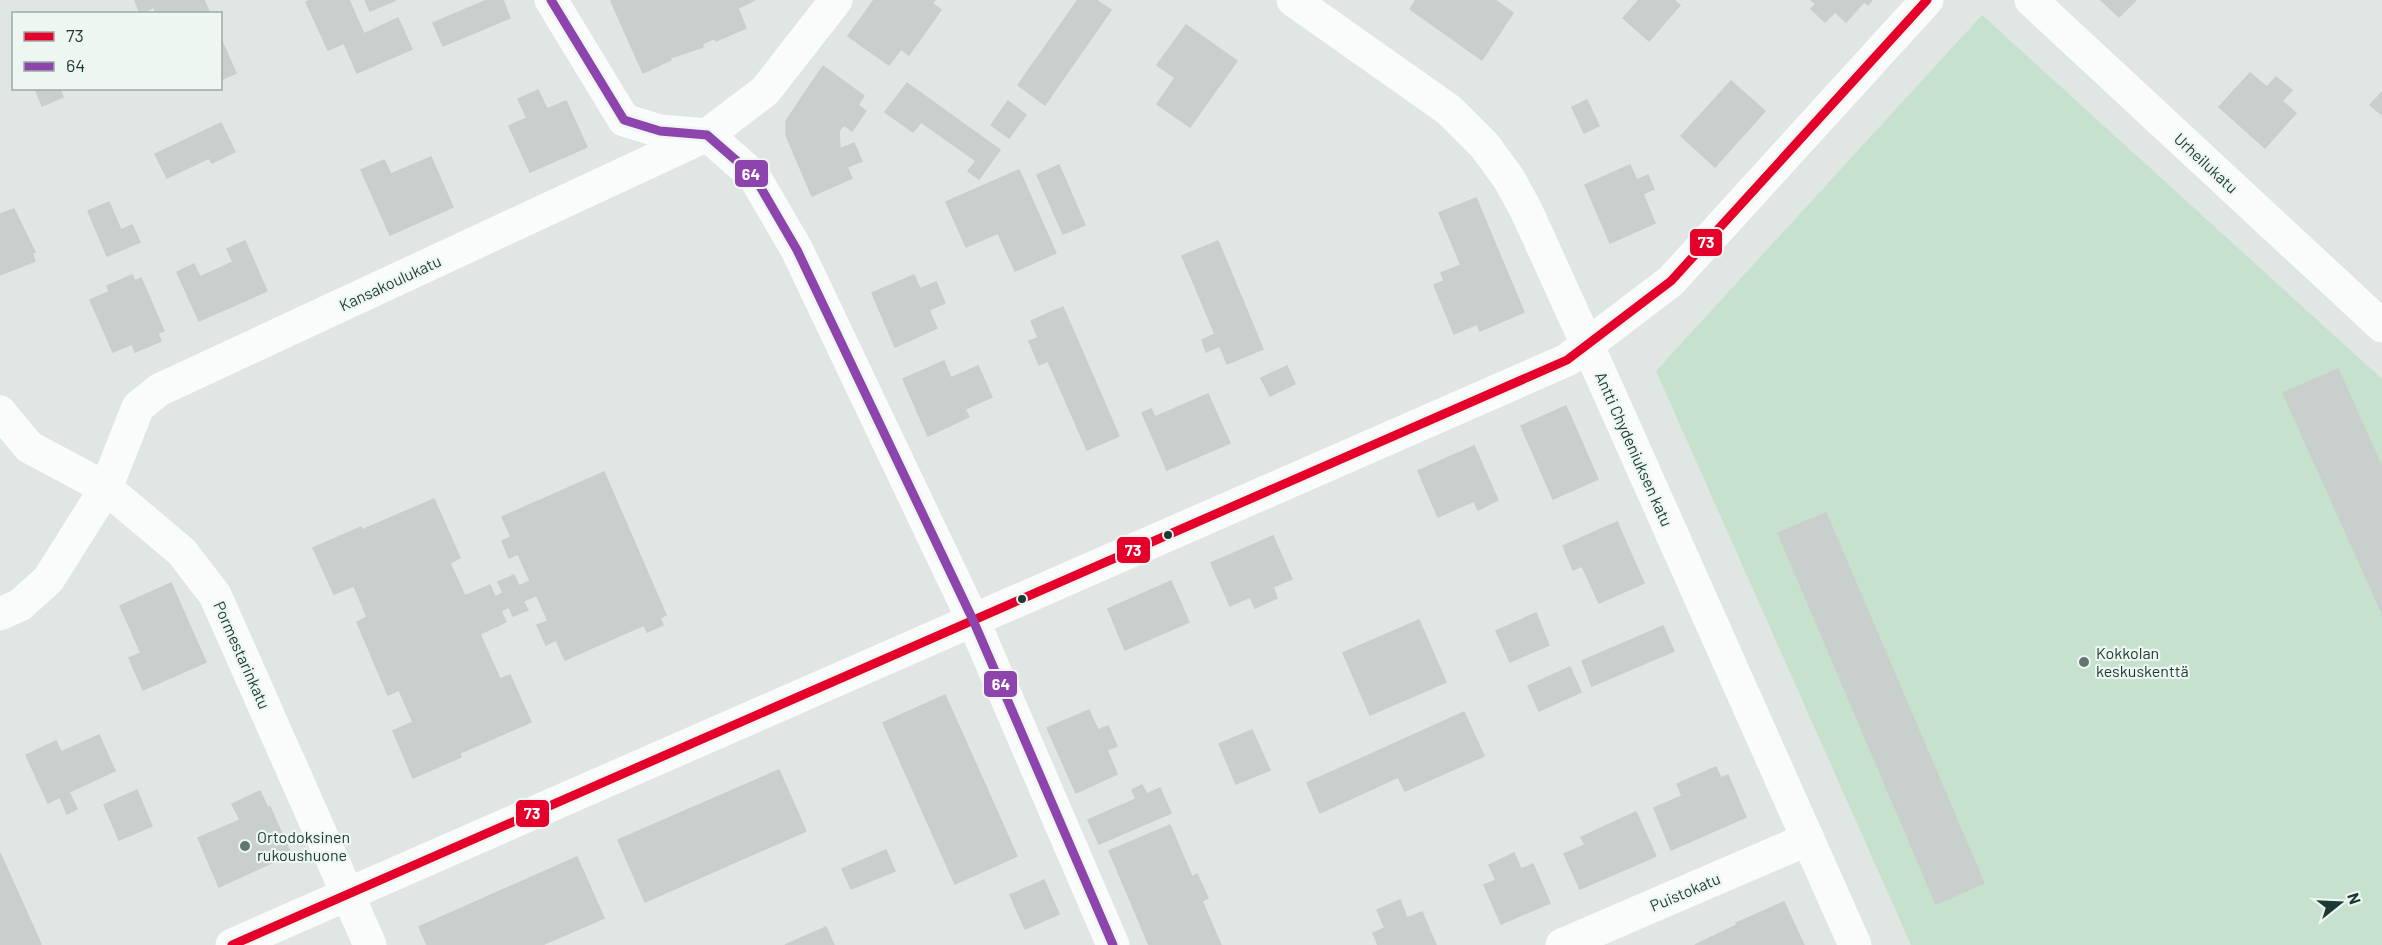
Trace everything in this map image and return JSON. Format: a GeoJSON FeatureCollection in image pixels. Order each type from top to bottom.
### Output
{"type":"FeatureCollection","features":[{"type":"Feature","properties":{"kind":"street"},"geometry":{"type":"LineString","coordinates":[[551,0],[624,120],[660,131],[707,135],[754,176],[797,250],[973,620],[1113,945]]}},
{"type":"Feature","properties":{"kind":"street","name":"Kansakoulukatu"},"geometry":{"type":"LineString","coordinates":[[0,615],[20,604],[48,580],[106,488],[138,407],[159,390],[707,135],[765,91],[836,0]]}},
{"type":"Feature","properties":{"kind":"street","name":"Antti Chydeniuksen katu"},"geometry":{"type":"LineString","coordinates":[[1293,0],[1449,111],[1485,146],[1509,179],[1526,210],[1587,345],[1855,945]]}},
{"type":"Feature","properties":{"kind":"street"},"geometry":{"type":"LineString","coordinates":[[232,945],[1567,360],[1671,281],[1927,0]]}},
{"type":"Feature","properties":{"kind":"street","name":"Urheilukatu"},"geometry":{"type":"LineString","coordinates":[[2031,0],[2382,326]]}},
{"type":"Feature","properties":{"kind":"street","name":"Pormestarinkatu"},"geometry":{"type":"LineString","coordinates":[[0,412],[29,447],[106,488],[182,552],[215,595],[370,945]]}},
{"type":"Feature","properties":{"kind":"street","name":"Puistokatu"},"geometry":{"type":"LineString","coordinates":[[1562,945],[1808,839]]}},
{"type":"Feature","properties":{"kind":"green space","name":"Kokkolan keskuskenttä"},"geometry":{"type":"Polygon","coordinates":[[[1982,15],[2382,379],[2382,945],[1911,945],[1656,371],[1982,15]]]}},
{"type":"Feature","properties":{"kind":"building"},"geometry":{"type":"Polygon","coordinates":[[[135,0],[204,0],[209,12],[155,12],[154,7],[139,12],[135,0]]]}},
{"type":"Feature","properties":{"kind":"building"},"geometry":{"type":"Polygon","coordinates":[[[310,0],[349,0],[364,34],[398,18],[412,49],[357,73],[344,43],[328,50],[306,2],[310,0]]]}},
{"type":"Feature","properties":{"kind":"building"},"geometry":{"type":"Polygon","coordinates":[[[365,0],[396,0],[370,11],[365,0]]]}},
{"type":"Feature","properties":{"kind":"building"},"geometry":{"type":"Polygon","coordinates":[[[487,0],[503,0],[510,18],[443,46],[433,23],[487,0]]]}},
{"type":"Feature","properties":{"kind":"building"},"geometry":{"type":"Polygon","coordinates":[[[755,0],[738,8],[746,28],[716,41],[715,38],[702,44],[703,47],[670,58],[671,60],[643,73],[611,1],[755,0]]]}},
{"type":"Feature","properties":{"kind":"building"},"geometry":{"type":"Polygon","coordinates":[[[874,0],[935,0],[932,3],[941,10],[909,55],[901,49],[889,65],[848,36],[874,0]]]}},
{"type":"Feature","properties":{"kind":"building"},"geometry":{"type":"Polygon","coordinates":[[[1078,0],[1096,0],[1111,10],[1045,105],[1018,85],[1078,0]]]}},
{"type":"Feature","properties":{"kind":"building"},"geometry":{"type":"Polygon","coordinates":[[[1416,0],[1495,0],[1513,13],[1482,60],[1410,9],[1416,0]]]}},
{"type":"Feature","properties":{"kind":"building"},"geometry":{"type":"Polygon","coordinates":[[[1639,0],[1674,0],[1680,5],[1649,41],[1623,18],[1639,0]]]}},
{"type":"Feature","properties":{"kind":"building"},"geometry":{"type":"Polygon","coordinates":[[[1811,0],[1872,0],[1868,5],[1864,2],[1846,22],[1835,12],[1825,22],[1811,9],[1816,4],[1811,0]]]}},
{"type":"Feature","properties":{"kind":"building"},"geometry":{"type":"Polygon","coordinates":[[[2101,0],[2136,0],[2119,17],[2101,0]]]}},
{"type":"Feature","properties":{"kind":"building"},"geometry":{"type":"Polygon","coordinates":[[[1186,25],[1237,61],[1190,127],[1157,104],[1175,78],[1157,65],[1186,25]]]}},
{"type":"Feature","properties":{"kind":"building"},"geometry":{"type":"Polygon","coordinates":[[[222,42],[236,73],[222,79],[222,42]]]}},
{"type":"Feature","properties":{"kind":"building"},"geometry":{"type":"Polygon","coordinates":[[[823,66],[864,96],[858,105],[866,111],[852,131],[844,125],[839,131],[840,149],[854,143],[862,161],[847,167],[852,178],[812,196],[786,135],[786,121],[823,66]]]}},
{"type":"Feature","properties":{"kind":"building"},"geometry":{"type":"Polygon","coordinates":[[[2250,73],[2267,87],[2276,77],[2292,90],[2282,101],[2296,113],[2265,148],[2219,107],[2250,73]]]}},
{"type":"Feature","properties":{"kind":"building"},"geometry":{"type":"Polygon","coordinates":[[[1731,81],[1765,111],[1715,167],[1681,136],[1731,81]]]}},
{"type":"Feature","properties":{"kind":"building"},"geometry":{"type":"Polygon","coordinates":[[[907,83],[1000,150],[979,179],[968,171],[976,161],[921,122],[913,132],[885,112],[907,83]]]}},
{"type":"Feature","properties":{"kind":"building"},"geometry":{"type":"Polygon","coordinates":[[[36,90],[61,90],[63,97],[42,106],[36,90]]]}},
{"type":"Feature","properties":{"kind":"building"},"geometry":{"type":"Polygon","coordinates":[[[538,90],[547,109],[566,101],[587,147],[530,172],[509,126],[527,118],[518,99],[538,90]]]}},
{"type":"Feature","properties":{"kind":"building"},"geometry":{"type":"Polygon","coordinates":[[[2382,92],[2382,115],[2370,105],[2382,92]]]}},
{"type":"Feature","properties":{"kind":"building"},"geometry":{"type":"Polygon","coordinates":[[[1587,100],[1599,126],[1584,133],[1572,107],[1587,100]]]}},
{"type":"Feature","properties":{"kind":"building"},"geometry":{"type":"Polygon","coordinates":[[[1008,101],[1026,115],[1009,138],[991,125],[1008,101]]]}},
{"type":"Feature","properties":{"kind":"building"},"geometry":{"type":"Polygon","coordinates":[[[221,123],[235,152],[212,163],[209,158],[167,178],[155,154],[221,123]]]}},
{"type":"Feature","properties":{"kind":"building"},"geometry":{"type":"Polygon","coordinates":[[[431,157],[453,207],[390,235],[361,170],[384,160],[391,174],[431,157]]]}},
{"type":"Feature","properties":{"kind":"building"},"geometry":{"type":"Polygon","coordinates":[[[1059,165],[1085,225],[1063,234],[1037,175],[1059,165]]]}},
{"type":"Feature","properties":{"kind":"building"},"geometry":{"type":"Polygon","coordinates":[[[1630,165],[1637,180],[1648,175],[1654,189],[1643,194],[1655,223],[1610,243],[1585,185],[1630,165]]]}},
{"type":"Feature","properties":{"kind":"building"},"geometry":{"type":"Polygon","coordinates":[[[1019,170],[1056,253],[1015,271],[998,233],[966,247],[946,202],[1019,170]]]}},
{"type":"Feature","properties":{"kind":"building"},"geometry":{"type":"Polygon","coordinates":[[[1476,198],[1524,312],[1480,331],[1477,324],[1454,334],[1434,285],[1444,281],[1441,273],[1461,265],[1439,213],[1476,198]]]}},
{"type":"Feature","properties":{"kind":"building"},"geometry":{"type":"Polygon","coordinates":[[[109,202],[121,230],[132,225],[140,242],[107,256],[88,211],[109,202]]]}},
{"type":"Feature","properties":{"kind":"building"},"geometry":{"type":"Polygon","coordinates":[[[14,209],[35,252],[32,253],[35,261],[0,275],[0,214],[14,209]]]}},
{"type":"Feature","properties":{"kind":"building"},"geometry":{"type":"Polygon","coordinates":[[[245,241],[267,291],[199,321],[177,272],[194,264],[200,277],[233,262],[227,249],[245,241]]]}},
{"type":"Feature","properties":{"kind":"building"},"geometry":{"type":"Polygon","coordinates":[[[1218,241],[1263,349],[1227,364],[1220,346],[1206,352],[1202,340],[1215,334],[1182,256],[1218,241]]]}},
{"type":"Feature","properties":{"kind":"building"},"geometry":{"type":"Polygon","coordinates":[[[132,275],[135,281],[141,278],[164,331],[158,333],[161,341],[135,352],[132,344],[113,352],[90,300],[109,292],[107,286],[132,275]]]}},
{"type":"Feature","properties":{"kind":"building"},"geometry":{"type":"Polygon","coordinates":[[[914,275],[920,289],[936,282],[945,303],[929,310],[937,328],[895,347],[872,293],[914,275]]]}},
{"type":"Feature","properties":{"kind":"building"},"geometry":{"type":"Polygon","coordinates":[[[1063,307],[1119,436],[1087,450],[1048,361],[1039,365],[1029,341],[1038,338],[1031,321],[1063,307]]]}},
{"type":"Feature","properties":{"kind":"building"},"geometry":{"type":"Polygon","coordinates":[[[944,361],[951,378],[978,366],[992,397],[965,409],[969,417],[928,436],[903,379],[944,361]]]}},
{"type":"Feature","properties":{"kind":"building"},"geometry":{"type":"Polygon","coordinates":[[[1287,366],[1295,384],[1270,396],[1261,378],[1287,366]]]}},
{"type":"Feature","properties":{"kind":"building"},"geometry":{"type":"Polygon","coordinates":[[[2338,369],[2382,467],[2382,613],[2283,393],[2338,369]]]}},
{"type":"Feature","properties":{"kind":"building"},"geometry":{"type":"Polygon","coordinates":[[[1208,394],[1230,443],[1167,470],[1142,413],[1151,409],[1155,417],[1208,394]]]}},
{"type":"Feature","properties":{"kind":"building"},"geometry":{"type":"Polygon","coordinates":[[[1566,406],[1598,479],[1553,499],[1521,426],[1566,406]]]}},
{"type":"Feature","properties":{"kind":"building"},"geometry":{"type":"Polygon","coordinates":[[[1474,446],[1498,500],[1478,510],[1474,501],[1438,517],[1418,471],[1474,446]]]}},
{"type":"Feature","properties":{"kind":"building"},"geometry":{"type":"Polygon","coordinates":[[[604,472],[666,615],[660,618],[663,625],[647,632],[644,625],[565,660],[556,640],[546,645],[537,625],[548,621],[518,554],[509,558],[502,541],[511,537],[502,517],[604,472]]]}},
{"type":"Feature","properties":{"kind":"building"},"geometry":{"type":"Polygon","coordinates":[[[434,499],[460,558],[450,563],[465,596],[490,585],[495,597],[503,593],[498,582],[514,575],[519,586],[530,581],[537,595],[523,601],[528,610],[513,616],[509,607],[501,611],[506,622],[480,634],[500,679],[510,675],[531,722],[460,753],[461,757],[413,778],[393,731],[413,722],[399,690],[388,695],[357,622],[367,617],[354,586],[334,594],[313,548],[434,499]]]}},
{"type":"Feature","properties":{"kind":"building"},"geometry":{"type":"Polygon","coordinates":[[[1826,513],[1984,883],[1936,904],[1778,533],[1826,513]]]}},
{"type":"Feature","properties":{"kind":"building"},"geometry":{"type":"Polygon","coordinates":[[[1617,522],[1644,583],[1599,603],[1582,566],[1573,570],[1563,546],[1617,522]]]}},
{"type":"Feature","properties":{"kind":"building"},"geometry":{"type":"Polygon","coordinates":[[[1273,536],[1292,579],[1273,587],[1277,598],[1255,608],[1250,597],[1230,606],[1211,563],[1273,536]]]}},
{"type":"Feature","properties":{"kind":"building"},"geometry":{"type":"Polygon","coordinates":[[[1171,581],[1189,622],[1125,650],[1108,609],[1171,581]]]}},
{"type":"Feature","properties":{"kind":"building"},"geometry":{"type":"Polygon","coordinates":[[[171,583],[206,662],[143,690],[129,658],[141,653],[120,606],[171,583]]]}},
{"type":"Feature","properties":{"kind":"building"},"geometry":{"type":"Polygon","coordinates":[[[1536,613],[1549,645],[1510,662],[1496,631],[1536,613]]]}},
{"type":"Feature","properties":{"kind":"building"},"geometry":{"type":"Polygon","coordinates":[[[1419,620],[1446,682],[1370,715],[1343,653],[1419,620]]]}},
{"type":"Feature","properties":{"kind":"building"},"geometry":{"type":"Polygon","coordinates":[[[1663,626],[1674,651],[1592,686],[1582,661],[1663,626]]]}},
{"type":"Feature","properties":{"kind":"building"},"geometry":{"type":"Polygon","coordinates":[[[1570,667],[1581,692],[1539,711],[1528,686],[1570,667]]]}},
{"type":"Feature","properties":{"kind":"building"},"geometry":{"type":"Polygon","coordinates":[[[945,695],[1017,856],[955,884],[883,723],[945,695]]]}},
{"type":"Feature","properties":{"kind":"building"},"geometry":{"type":"Polygon","coordinates":[[[1089,710],[1098,730],[1108,726],[1117,746],[1107,750],[1117,774],[1076,793],[1047,728],[1089,710]]]}},
{"type":"Feature","properties":{"kind":"building"},"geometry":{"type":"Polygon","coordinates":[[[1464,712],[1484,756],[1405,791],[1398,777],[1320,813],[1307,783],[1464,712]]]}},
{"type":"Feature","properties":{"kind":"building"},"geometry":{"type":"Polygon","coordinates":[[[1252,730],[1270,770],[1236,784],[1219,744],[1252,730]]]}},
{"type":"Feature","properties":{"kind":"building"},"geometry":{"type":"Polygon","coordinates":[[[99,735],[115,771],[69,792],[77,809],[67,814],[60,797],[48,803],[26,755],[56,741],[61,752],[99,735]]]}},
{"type":"Feature","properties":{"kind":"building"},"geometry":{"type":"Polygon","coordinates":[[[1716,767],[1721,778],[1728,775],[1746,817],[1671,850],[1654,808],[1682,796],[1677,784],[1716,767]]]}},
{"type":"Feature","properties":{"kind":"building"},"geometry":{"type":"Polygon","coordinates":[[[779,770],[806,831],[645,902],[618,840],[779,770]]]}},
{"type":"Feature","properties":{"kind":"building"},"geometry":{"type":"Polygon","coordinates":[[[1142,785],[1147,794],[1160,788],[1171,813],[1099,844],[1088,820],[1136,799],[1132,790],[1142,785]]]}},
{"type":"Feature","properties":{"kind":"building"},"geometry":{"type":"Polygon","coordinates":[[[137,790],[152,826],[119,840],[104,805],[137,790]]]}},
{"type":"Feature","properties":{"kind":"building","name":"Ortodoksinen rukoushuone"},"geometry":{"type":"Polygon","coordinates":[[[260,791],[268,808],[270,807],[291,854],[219,887],[198,838],[240,820],[232,804],[260,791]]]}},
{"type":"Feature","properties":{"kind":"building"},"geometry":{"type":"Polygon","coordinates":[[[1636,812],[1656,856],[1580,889],[1564,854],[1585,845],[1581,837],[1636,812]]]}},
{"type":"Feature","properties":{"kind":"building"},"geometry":{"type":"Polygon","coordinates":[[[1170,825],[1192,877],[1197,874],[1208,898],[1202,901],[1221,945],[1149,945],[1109,851],[1170,825]]]}},
{"type":"Feature","properties":{"kind":"building"},"geometry":{"type":"Polygon","coordinates":[[[886,850],[895,871],[851,889],[842,869],[886,850]]]}},
{"type":"Feature","properties":{"kind":"building"},"geometry":{"type":"Polygon","coordinates":[[[0,853],[41,944],[39,945],[0,945],[0,853]]]}},
{"type":"Feature","properties":{"kind":"building"},"geometry":{"type":"Polygon","coordinates":[[[1514,853],[1521,869],[1533,864],[1550,903],[1501,924],[1484,885],[1496,880],[1489,865],[1514,853]]]}},
{"type":"Feature","properties":{"kind":"building"},"geometry":{"type":"Polygon","coordinates":[[[577,857],[604,918],[542,945],[427,945],[419,927],[577,857]]]}},
{"type":"Feature","properties":{"kind":"building"},"geometry":{"type":"Polygon","coordinates":[[[1044,880],[1059,914],[1025,929],[1010,895],[1044,880]]]}},
{"type":"Feature","properties":{"kind":"building"},"geometry":{"type":"Polygon","coordinates":[[[1400,900],[1407,918],[1422,912],[1436,945],[1378,945],[1373,933],[1385,928],[1377,910],[1400,900]]]}},
{"type":"Feature","properties":{"kind":"building"},"geometry":{"type":"Polygon","coordinates":[[[1784,902],[1804,945],[1695,945],[1737,925],[1736,923],[1784,902]]]}},
{"type":"Feature","properties":{"kind":"building"},"geometry":{"type":"Polygon","coordinates":[[[826,927],[834,945],[785,945],[826,927]]]}},
{"type":"Feature","properties":{"kind":"transit line","name":"64"},"geometry":{"type":"LineString","coordinates":[[551,0],[624,120],[660,131],[707,135],[754,176],[797,250],[973,620],[1113,945]]}},
{"type":"Feature","properties":{"kind":"transit line","name":"73"},"geometry":{"type":"LineString","coordinates":[[232,945],[1567,360],[1671,281],[1927,0]]}},
{"type":"Feature","properties":{"kind":"place","name":"Kokkolan keskuskenttä"},"geometry":{"type":"Point","coordinates":[2084,662]}},
{"type":"Feature","properties":{"kind":"place","name":"Ortodoksinen rukoushuone"},"geometry":{"type":"Point","coordinates":[245,846]}}]}
